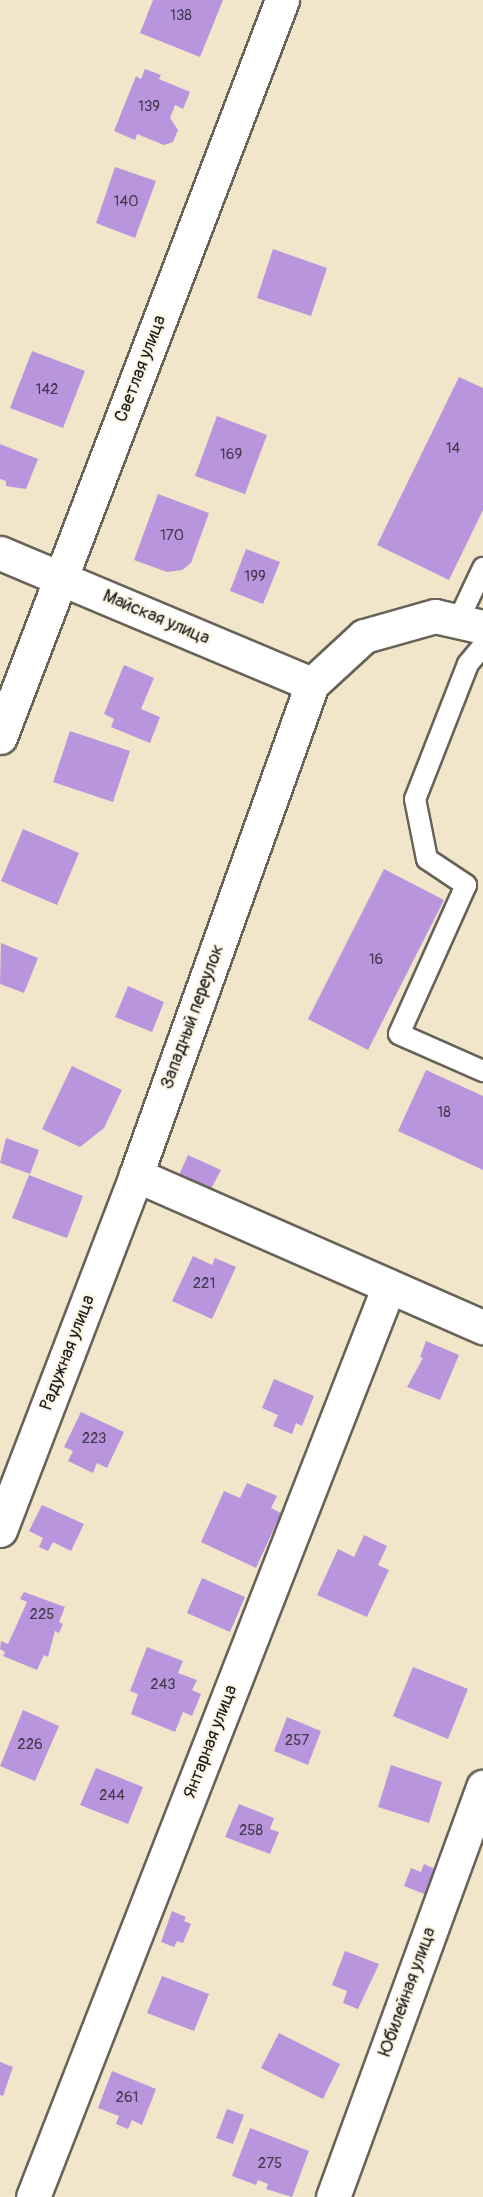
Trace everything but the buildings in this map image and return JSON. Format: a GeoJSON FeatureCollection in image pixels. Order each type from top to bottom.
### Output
{"type":"FeatureCollection","features":[{"type":"Feature","properties":{"kind":"street","name":"Светлая улица"},"geometry":{"type":"LineString","coordinates":[[0,737],[282,0]]}},
{"type":"Feature","properties":{"kind":"street","name":"Майская улица"},"geometry":{"type":"LineString","coordinates":[[0,553],[312,684]]}},
{"type":"Feature","properties":{"kind":"street","name":"Западный переулок"},"geometry":{"type":"LineString","coordinates":[[136,1175],[312,684],[364,636],[435,616],[470,624]]}},
{"type":"Feature","properties":{"kind":"street"},"geometry":{"type":"LineString","coordinates":[[136,1175],[483,1327]]}},
{"type":"Feature","properties":{"kind":"street","name":"Радужная улица"},"geometry":{"type":"LineString","coordinates":[[0,1530],[136,1175]]}},
{"type":"Feature","properties":{"kind":"street","name":"Янтарная улица"},"geometry":{"type":"LineString","coordinates":[[33,2197],[389,1286]]}},
{"type":"Feature","properties":{"kind":"street","name":"Юбилейная улица"},"geometry":{"type":"LineString","coordinates":[[333,2197],[483,1787]]}},
{"type":"Feature","properties":{"kind":"lane"},"geometry":{"type":"LineString","coordinates":[[470,624],[483,568]]}},
{"type":"Feature","properties":{"kind":"lane"},"geometry":{"type":"LineString","coordinates":[[483,646],[468,664],[416,799],[427,859],[466,885],[399,1034],[483,1071]]}}]}
